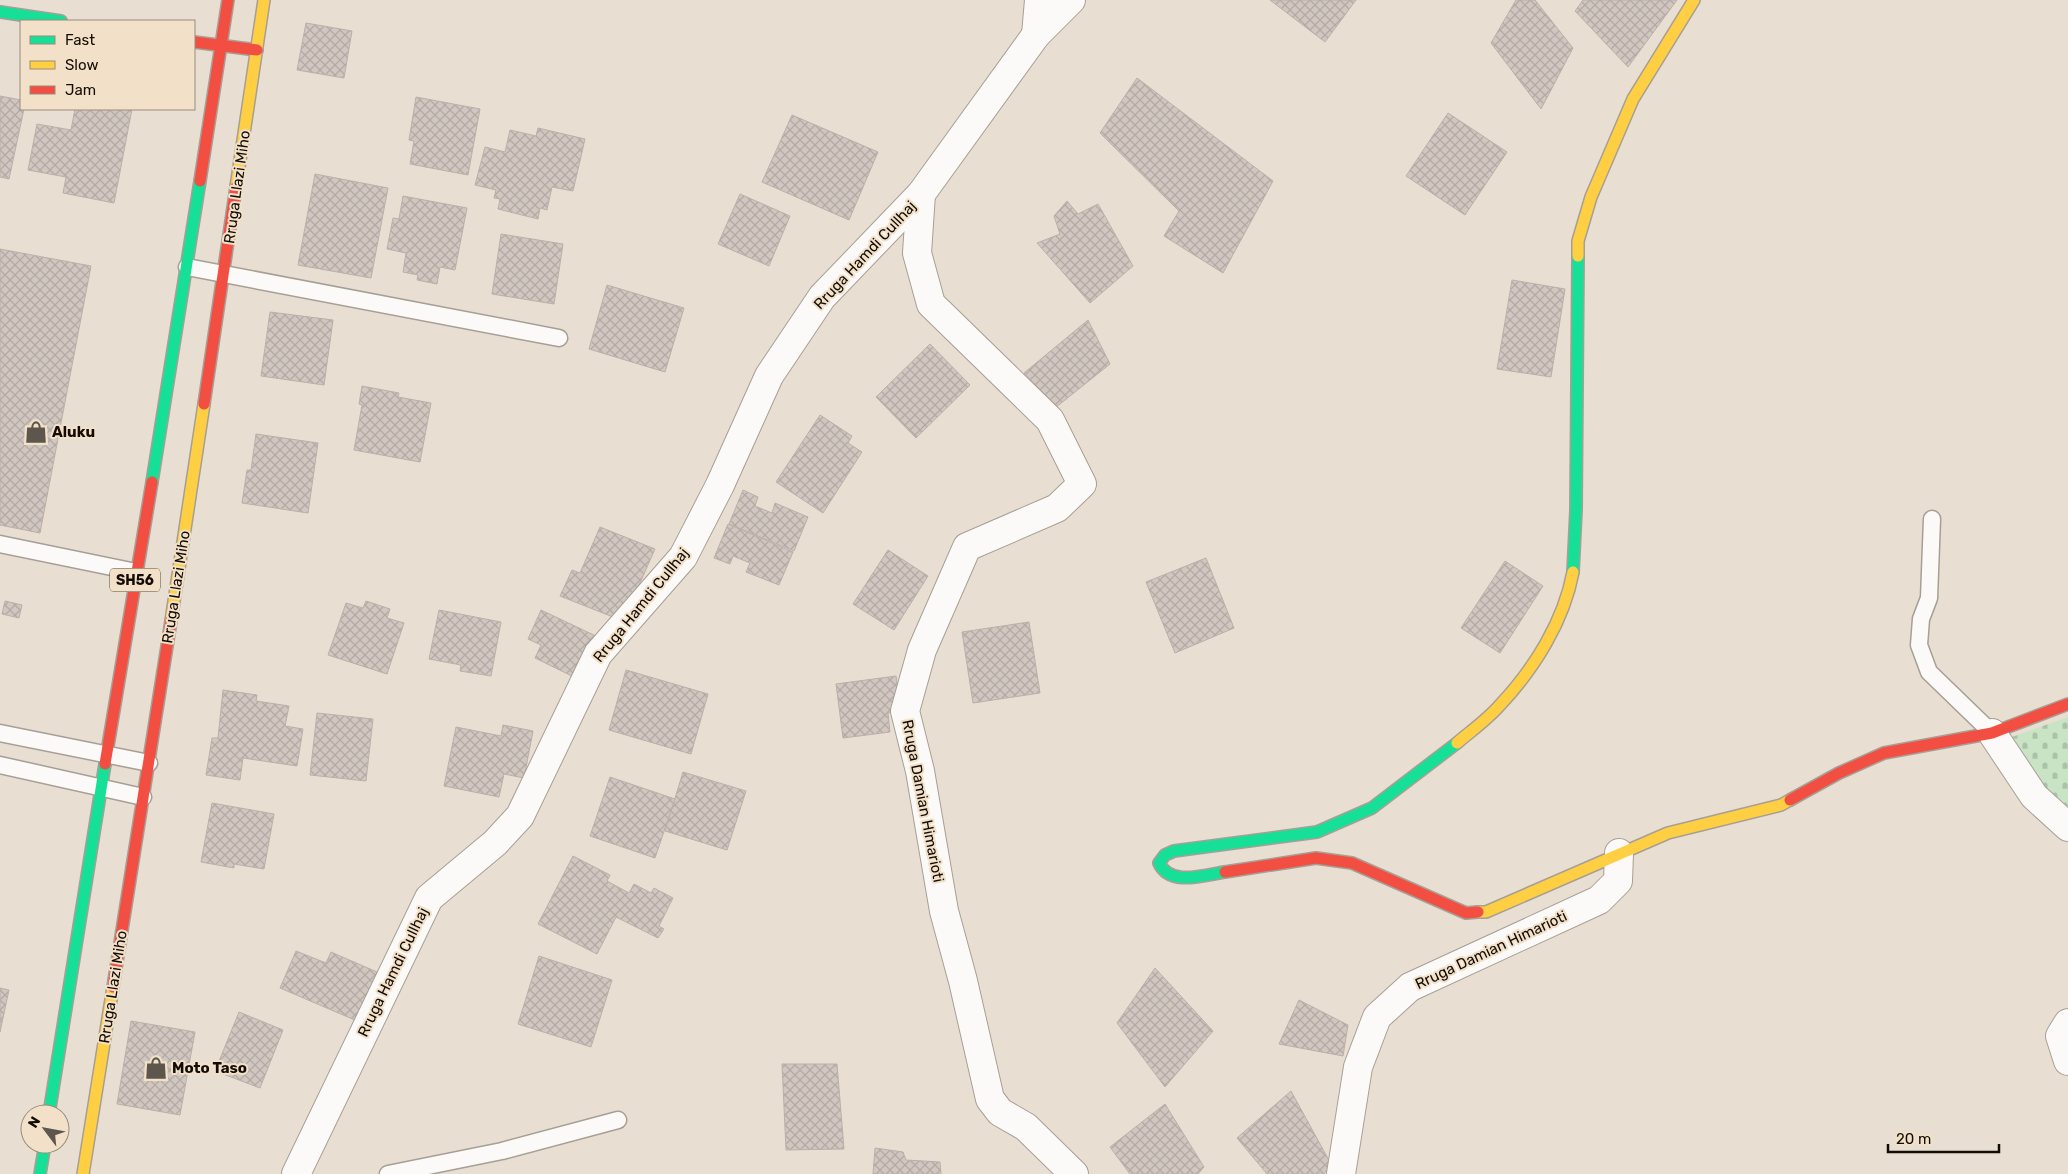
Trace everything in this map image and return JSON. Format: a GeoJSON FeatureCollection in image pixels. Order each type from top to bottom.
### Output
{"type":"FeatureCollection","features":[{"type":"Feature","properties":{"kind":"main road","name":"SH56"},"geometry":{"type":"LineString","coordinates":[[51,1104],[100,787],[187,267],[228,0]]}},
{"type":"Feature","properties":{"kind":"main road","name":"Rruga Llazi Miho"},"geometry":{"type":"LineString","coordinates":[[83,1174],[144,797],[264,0]]}},
{"type":"Feature","properties":{"kind":"main road"},"geometry":{"type":"LineString","coordinates":[[1694,0],[1633,99],[1591,197],[1578,241],[1576,510],[1573,574],[1561,615],[1528,672],[1500,706],[1465,736],[1372,808],[1317,832],[1174,851],[1165,855],[1159,863],[1162,871],[1168,876],[1186,878],[1218,875],[1316,858],[1352,863],[1466,913],[1486,912],[1668,833],[1781,805],[1839,773],[1884,753],[1992,733],[2068,704]]}},
{"type":"Feature","properties":{"kind":"main road"},"geometry":{"type":"LineString","coordinates":[[0,12],[54,20]]}},
{"type":"Feature","properties":{"kind":"main road"},"geometry":{"type":"LineString","coordinates":[[195,42],[257,50]]}},
{"type":"Feature","properties":{"kind":"main road"},"geometry":{"type":"LineString","coordinates":[[40,1174],[43,1154]]}},
{"type":"Feature","properties":{"kind":"street"},"geometry":{"type":"LineString","coordinates":[[1036,35],[1039,0]]}},
{"type":"Feature","properties":{"kind":"street","name":"Rruga Hamdi Cullhaj"},"geometry":{"type":"LineString","coordinates":[[296,1174],[429,898],[495,843],[520,816],[598,654],[683,557],[720,485],[769,376],[822,297],[921,194],[1036,35],[1071,0]]}},
{"type":"Feature","properties":{"kind":"street","name":"Rruga Damian Himarioti"},"geometry":{"type":"LineString","coordinates":[[921,194],[916,253],[931,304],[1050,420],[1082,484],[1057,508],[967,547],[922,650],[905,711],[920,771],[944,911],[963,981],[990,1098],[1000,1112],[1026,1127],[1074,1174]]}},
{"type":"Feature","properties":{"kind":"street"},"geometry":{"type":"LineString","coordinates":[[1992,733],[2034,796],[2068,827]]}},
{"type":"Feature","properties":{"kind":"street","name":"Rruga Damian Himarioti"},"geometry":{"type":"LineString","coordinates":[[1341,1174],[1358,1067],[1377,1017],[1410,987],[1599,900],[1618,881],[1619,853]]}},
{"type":"Feature","properties":{"kind":"street"},"geometry":{"type":"LineString","coordinates":[[2068,1023],[2060,1036],[2068,1061]]}},
{"type":"Feature","properties":{"kind":"lane"},"geometry":{"type":"LineString","coordinates":[[187,267],[559,338]]}},
{"type":"Feature","properties":{"kind":"lane"},"geometry":{"type":"LineString","coordinates":[[1932,519],[1929,598],[1922,619],[1919,645],[1929,672],[1992,733]]}},
{"type":"Feature","properties":{"kind":"lane"},"geometry":{"type":"LineString","coordinates":[[0,544],[136,572]]}},
{"type":"Feature","properties":{"kind":"lane"},"geometry":{"type":"LineString","coordinates":[[0,733],[149,763]]}},
{"type":"Feature","properties":{"kind":"lane"},"geometry":{"type":"LineString","coordinates":[[0,765],[144,797]]}},
{"type":"Feature","properties":{"kind":"lane"},"geometry":{"type":"LineString","coordinates":[[388,1174],[502,1151],[618,1120]]}},
{"type":"Feature","properties":{"kind":"green space"},"geometry":{"type":"Polygon","coordinates":[[[2068,717],[2068,808],[2045,795],[2026,770],[2012,737],[2068,717]]]}},
{"type":"Feature","properties":{"kind":"building"},"geometry":{"type":"Polygon","coordinates":[[[1270,0],[1356,0],[1325,42],[1270,0]]]}},
{"type":"Feature","properties":{"kind":"building"},"geometry":{"type":"Polygon","coordinates":[[[1516,0],[1535,0],[1573,48],[1541,109],[1491,43],[1516,0]]]}},
{"type":"Feature","properties":{"kind":"building"},"geometry":{"type":"Polygon","coordinates":[[[1583,0],[1677,0],[1628,67],[1575,11],[1583,0]]]}},
{"type":"Feature","properties":{"kind":"building"},"geometry":{"type":"Polygon","coordinates":[[[306,23],[352,31],[344,78],[297,70],[306,23]]]}},
{"type":"Feature","properties":{"kind":"building"},"geometry":{"type":"Polygon","coordinates":[[[1137,78],[1273,181],[1223,273],[1164,236],[1179,211],[1100,133],[1137,78]]]}},
{"type":"Feature","properties":{"kind":"building"},"geometry":{"type":"Polygon","coordinates":[[[0,96],[20,100],[20,110],[24,110],[9,179],[0,177],[0,96]]]}},
{"type":"Feature","properties":{"kind":"building"},"geometry":{"type":"Polygon","coordinates":[[[416,97],[480,109],[468,175],[410,164],[414,141],[409,140],[416,97]]]}},
{"type":"Feature","properties":{"kind":"building"},"geometry":{"type":"Polygon","coordinates":[[[75,110],[132,110],[114,203],[63,193],[66,177],[28,170],[37,124],[71,130],[75,110]]]}},
{"type":"Feature","properties":{"kind":"building"},"geometry":{"type":"Polygon","coordinates":[[[1448,113],[1507,152],[1465,215],[1406,176],[1448,113]]]}},
{"type":"Feature","properties":{"kind":"building"},"geometry":{"type":"Polygon","coordinates":[[[792,115],[878,152],[849,220],[762,182],[792,115]]]}},
{"type":"Feature","properties":{"kind":"building"},"geometry":{"type":"Polygon","coordinates":[[[538,128],[585,139],[573,191],[552,187],[547,210],[540,208],[538,219],[498,209],[500,199],[494,198],[496,190],[475,185],[485,147],[505,152],[510,130],[536,136],[538,128]]]}},
{"type":"Feature","properties":{"kind":"building"},"geometry":{"type":"Polygon","coordinates":[[[315,174],[388,188],[371,278],[298,265],[315,174]]]}},
{"type":"Feature","properties":{"kind":"building"},"geometry":{"type":"Polygon","coordinates":[[[740,194],[790,216],[769,266],[718,244],[740,194]]]}},
{"type":"Feature","properties":{"kind":"building"},"geometry":{"type":"Polygon","coordinates":[[[403,196],[467,208],[455,270],[440,267],[437,284],[417,280],[418,275],[403,272],[406,253],[387,249],[393,218],[399,219],[403,196]]]}},
{"type":"Feature","properties":{"kind":"building"},"geometry":{"type":"Polygon","coordinates":[[[1067,201],[1078,214],[1098,204],[1133,266],[1090,303],[1037,243],[1060,234],[1054,216],[1067,201]]]}},
{"type":"Feature","properties":{"kind":"building"},"geometry":{"type":"Polygon","coordinates":[[[501,234],[563,244],[554,304],[492,294],[501,234]]]}},
{"type":"Feature","properties":{"kind":"building"},"geometry":{"type":"Polygon","coordinates":[[[0,249],[91,266],[40,533],[0,525],[0,249]]]}},
{"type":"Feature","properties":{"kind":"building"},"geometry":{"type":"Polygon","coordinates":[[[1512,280],[1565,289],[1551,377],[1497,369],[1512,280]]]}},
{"type":"Feature","properties":{"kind":"building"},"geometry":{"type":"Polygon","coordinates":[[[607,285],[684,308],[665,372],[589,349],[607,285]]]}},
{"type":"Feature","properties":{"kind":"building"},"geometry":{"type":"Polygon","coordinates":[[[270,312],[333,320],[324,385],[261,376],[270,312]]]}},
{"type":"Feature","properties":{"kind":"building"},"geometry":{"type":"Polygon","coordinates":[[[1088,320],[1110,364],[1055,408],[1024,373],[1088,320]]]}},
{"type":"Feature","properties":{"kind":"building"},"geometry":{"type":"Polygon","coordinates":[[[930,344],[970,385],[916,438],[876,397],[930,344]]]}},
{"type":"Feature","properties":{"kind":"building"},"geometry":{"type":"Polygon","coordinates":[[[362,386],[399,393],[398,397],[431,403],[420,462],[354,450],[362,405],[359,404],[362,386]]]}},
{"type":"Feature","properties":{"kind":"building"},"geometry":{"type":"Polygon","coordinates":[[[820,415],[852,436],[848,443],[862,452],[823,513],[776,482],[820,415]]]}},
{"type":"Feature","properties":{"kind":"building"},"geometry":{"type":"Polygon","coordinates":[[[256,434],[318,443],[308,513],[242,503],[247,470],[251,470],[256,434]]]}},
{"type":"Feature","properties":{"kind":"building"},"geometry":{"type":"Polygon","coordinates":[[[743,490],[758,497],[755,506],[772,513],[775,503],[808,517],[794,551],[729,524],[743,490]]]}},
{"type":"Feature","properties":{"kind":"building"},"geometry":{"type":"Polygon","coordinates":[[[728,524],[793,552],[779,585],[746,572],[750,563],[733,556],[730,564],[714,558],[728,524]]]}},
{"type":"Feature","properties":{"kind":"building"},"geometry":{"type":"Polygon","coordinates":[[[600,527],[655,549],[623,621],[560,596],[572,570],[580,573],[600,527]]]}},
{"type":"Feature","properties":{"kind":"building"},"geometry":{"type":"Polygon","coordinates":[[[888,550],[928,576],[894,630],[853,604],[888,550]]]}},
{"type":"Feature","properties":{"kind":"building"},"geometry":{"type":"Polygon","coordinates":[[[1206,558],[1234,628],[1175,653],[1146,582],[1206,558]]]}},
{"type":"Feature","properties":{"kind":"building"},"geometry":{"type":"Polygon","coordinates":[[[1505,561],[1543,586],[1500,653],[1461,628],[1505,561]]]}},
{"type":"Feature","properties":{"kind":"building"},"geometry":{"type":"Polygon","coordinates":[[[5,601],[22,605],[19,618],[2,614],[5,601]]]}},
{"type":"Feature","properties":{"kind":"building"},"geometry":{"type":"Polygon","coordinates":[[[366,601],[390,609],[387,618],[404,623],[387,674],[328,655],[346,603],[363,608],[366,601]]]}},
{"type":"Feature","properties":{"kind":"building"},"geometry":{"type":"Polygon","coordinates":[[[439,610],[501,622],[491,676],[460,671],[461,665],[429,659],[439,610]]]}},
{"type":"Feature","properties":{"kind":"building"},"geometry":{"type":"Polygon","coordinates":[[[541,610],[598,637],[578,679],[535,658],[541,645],[528,639],[541,610]]]}},
{"type":"Feature","properties":{"kind":"building"},"geometry":{"type":"Polygon","coordinates":[[[1029,622],[1040,693],[973,703],[962,632],[1029,622]]]}},
{"type":"Feature","properties":{"kind":"building"},"geometry":{"type":"Polygon","coordinates":[[[626,670],[708,694],[691,754],[609,730],[626,670]]]}},
{"type":"Feature","properties":{"kind":"building"},"geometry":{"type":"Polygon","coordinates":[[[896,676],[901,711],[888,713],[890,732],[843,738],[836,684],[896,676]]]}},
{"type":"Feature","properties":{"kind":"building"},"geometry":{"type":"Polygon","coordinates":[[[223,690],[257,695],[256,701],[289,706],[285,726],[303,729],[297,766],[243,758],[240,780],[206,775],[212,738],[218,738],[223,690]]]}},
{"type":"Feature","properties":{"kind":"building"},"geometry":{"type":"Polygon","coordinates":[[[317,713],[373,719],[366,781],[310,775],[317,713]]]}},
{"type":"Feature","properties":{"kind":"building"},"geometry":{"type":"Polygon","coordinates":[[[503,725],[533,731],[524,778],[504,774],[499,797],[444,786],[456,727],[501,736],[503,725]]]}},
{"type":"Feature","properties":{"kind":"building"},"geometry":{"type":"Polygon","coordinates":[[[683,772],[746,791],[727,850],[665,831],[683,772]]]}},
{"type":"Feature","properties":{"kind":"building"},"geometry":{"type":"Polygon","coordinates":[[[610,777],[675,799],[655,858],[590,836],[610,777]]]}},
{"type":"Feature","properties":{"kind":"building"},"geometry":{"type":"Polygon","coordinates":[[[212,803],[274,814],[264,869],[234,864],[234,868],[201,862],[212,803]]]}},
{"type":"Feature","properties":{"kind":"building"},"geometry":{"type":"Polygon","coordinates":[[[573,856],[610,875],[607,881],[629,893],[634,884],[651,893],[654,888],[673,898],[659,926],[664,929],[658,938],[616,917],[597,954],[538,924],[573,856]]]}},
{"type":"Feature","properties":{"kind":"building"},"geometry":{"type":"Polygon","coordinates":[[[296,951],[326,963],[331,952],[377,972],[357,1021],[280,988],[296,951]]]}},
{"type":"Feature","properties":{"kind":"building"},"geometry":{"type":"Polygon","coordinates":[[[539,956],[612,980],[591,1047],[518,1024],[539,956]]]}},
{"type":"Feature","properties":{"kind":"building"},"geometry":{"type":"Polygon","coordinates":[[[1155,968],[1213,1031],[1165,1087],[1117,1023],[1155,968]]]}},
{"type":"Feature","properties":{"kind":"building"},"geometry":{"type":"Polygon","coordinates":[[[0,988],[9,990],[0,1032],[0,988]]]}},
{"type":"Feature","properties":{"kind":"building"},"geometry":{"type":"Polygon","coordinates":[[[1299,1000],[1348,1025],[1343,1056],[1279,1044],[1299,1000]]]}},
{"type":"Feature","properties":{"kind":"building"},"geometry":{"type":"Polygon","coordinates":[[[239,1012],[283,1030],[260,1088],[215,1071],[239,1012]]]}},
{"type":"Feature","properties":{"kind":"building","name":"Moto Taso"},"geometry":{"type":"Polygon","coordinates":[[[131,1021],[195,1032],[180,1115],[117,1104],[131,1021]]]}},
{"type":"Feature","properties":{"kind":"building"},"geometry":{"type":"Polygon","coordinates":[[[782,1064],[837,1064],[844,1149],[786,1150],[782,1064]]]}},
{"type":"Feature","properties":{"kind":"building"},"geometry":{"type":"Polygon","coordinates":[[[1291,1091],[1331,1164],[1324,1174],[1267,1174],[1237,1138],[1291,1091]]]}},
{"type":"Feature","properties":{"kind":"building"},"geometry":{"type":"Polygon","coordinates":[[[1165,1104],[1204,1167],[1198,1174],[1130,1174],[1110,1147],[1165,1104]]]}},
{"type":"Feature","properties":{"kind":"building"},"geometry":{"type":"Polygon","coordinates":[[[875,1148],[903,1152],[906,1160],[940,1162],[941,1174],[873,1174],[875,1148]]]}},
{"type":"Feature","properties":{"kind":"traffic: fast"},"geometry":{"type":"LineString","coordinates":[[0,12],[54,20]]}},
{"type":"Feature","properties":{"kind":"traffic: fast"},"geometry":{"type":"LineString","coordinates":[[152,482],[200,181]]}},
{"type":"Feature","properties":{"kind":"traffic: fast"},"geometry":{"type":"LineString","coordinates":[[1573,572],[1576,510],[1578,256]]}},
{"type":"Feature","properties":{"kind":"traffic: fast"},"geometry":{"type":"LineString","coordinates":[[1225,872],[1198,877],[1179,877],[1171,875],[1159,863],[1165,855],[1174,851],[1317,832],[1372,808],[1457,743]]}},
{"type":"Feature","properties":{"kind":"traffic: fast"},"geometry":{"type":"LineString","coordinates":[[51,1104],[105,764]]}},
{"type":"Feature","properties":{"kind":"traffic: fast"},"geometry":{"type":"LineString","coordinates":[[40,1174],[43,1154]]}},
{"type":"Feature","properties":{"kind":"traffic: slow"},"geometry":{"type":"LineString","coordinates":[[236,187],[264,0]]}},
{"type":"Feature","properties":{"kind":"traffic: slow"},"geometry":{"type":"LineString","coordinates":[[1578,256],[1578,241],[1591,197],[1633,99],[1694,0]]}},
{"type":"Feature","properties":{"kind":"traffic: slow"},"geometry":{"type":"LineString","coordinates":[[171,621],[204,404]]}},
{"type":"Feature","properties":{"kind":"traffic: slow"},"geometry":{"type":"LineString","coordinates":[[1457,743],[1495,710],[1513,691],[1536,660],[1563,608],[1573,572]]}},
{"type":"Feature","properties":{"kind":"traffic: slow"},"geometry":{"type":"LineString","coordinates":[[1478,912],[1486,912],[1668,833],[1781,805],[1790,800]]}},
{"type":"Feature","properties":{"kind":"traffic: slow"},"geometry":{"type":"LineString","coordinates":[[83,1174],[113,987]]}},
{"type":"Feature","properties":{"kind":"traffic: jam"},"geometry":{"type":"LineString","coordinates":[[200,181],[228,0]]}},
{"type":"Feature","properties":{"kind":"traffic: jam"},"geometry":{"type":"LineString","coordinates":[[195,42],[257,50]]}},
{"type":"Feature","properties":{"kind":"traffic: jam"},"geometry":{"type":"LineString","coordinates":[[204,404],[236,187]]}},
{"type":"Feature","properties":{"kind":"traffic: jam"},"geometry":{"type":"LineString","coordinates":[[105,764],[152,482]]}},
{"type":"Feature","properties":{"kind":"traffic: jam"},"geometry":{"type":"LineString","coordinates":[[113,987],[171,621]]}},
{"type":"Feature","properties":{"kind":"traffic: jam"},"geometry":{"type":"LineString","coordinates":[[1790,800],[1839,773],[1884,753],[1992,733],[2068,704]]}},
{"type":"Feature","properties":{"kind":"traffic: jam"},"geometry":{"type":"LineString","coordinates":[[1225,872],[1316,858],[1352,863],[1466,913],[1478,912]]}},
{"type":"Feature","properties":{"kind":"place","name":"Aluku"},"geometry":{"type":"Point","coordinates":[36,432]}},
{"type":"Feature","properties":{"kind":"place","name":"Moto Taso"},"geometry":{"type":"Point","coordinates":[156,1068]}}]}
